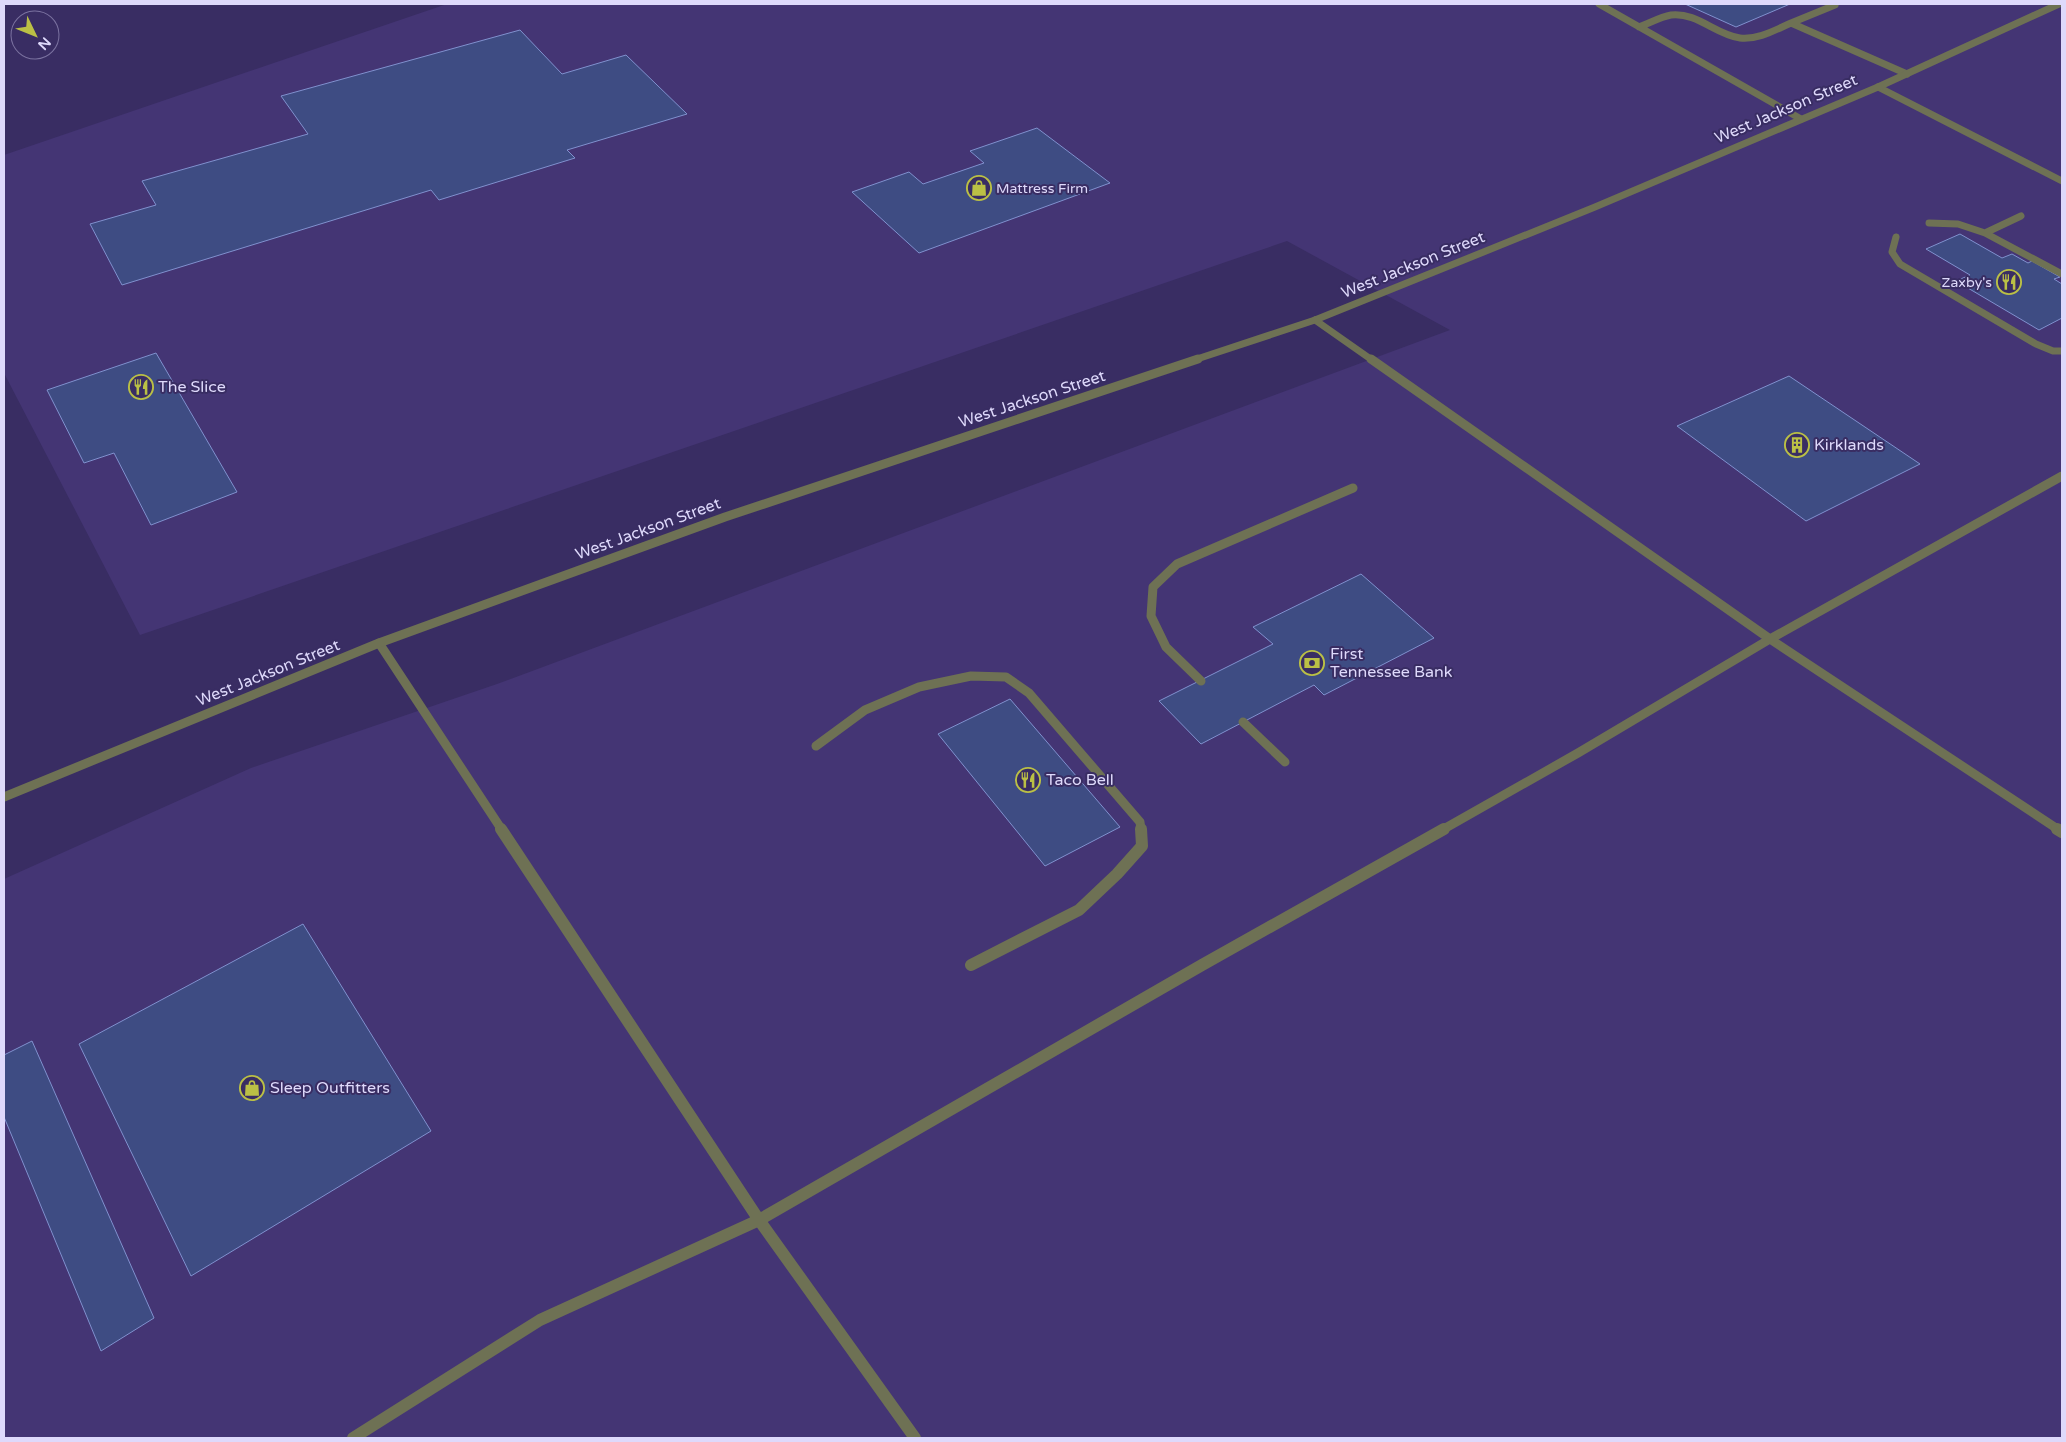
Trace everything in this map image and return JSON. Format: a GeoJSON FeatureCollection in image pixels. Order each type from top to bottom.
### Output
{"type":"FeatureCollection","features":[{"type":"Feature","properties":{"kind":"street"},"geometry":{"type":"LineString","coordinates":[[1599,4],[1801,119]]}},
{"type":"Feature","properties":{"kind":"street","name":"West Jackson Street"},"geometry":{"type":"LineString","coordinates":[[4,797],[380,643],[725,517],[1315,320],[1594,208],[1878,87],[2059,4]]}},
{"type":"Feature","properties":{"kind":"street"},"geometry":{"type":"LineString","coordinates":[[1639,27],[1675,15],[1685,16],[1728,35],[1754,38],[1835,5]]}},
{"type":"Feature","properties":{"kind":"street"},"geometry":{"type":"LineString","coordinates":[[1791,23],[1907,74]]}},
{"type":"Feature","properties":{"kind":"street"},"geometry":{"type":"LineString","coordinates":[[1878,87],[2062,182]]}},
{"type":"Feature","properties":{"kind":"street"},"geometry":{"type":"LineString","coordinates":[[1984,233],[2021,216]]}},
{"type":"Feature","properties":{"kind":"street"},"geometry":{"type":"LineString","coordinates":[[1928,223],[1958,224],[1984,233],[2062,274]]}},
{"type":"Feature","properties":{"kind":"street"},"geometry":{"type":"LineString","coordinates":[[1896,237],[1892,252],[1900,264],[2036,344],[2053,351],[2062,351]]}},
{"type":"Feature","properties":{"kind":"street"},"geometry":{"type":"LineString","coordinates":[[1315,320],[1770,639],[2062,832]]}},
{"type":"Feature","properties":{"kind":"street"},"geometry":{"type":"LineString","coordinates":[[353,1438],[540,1320],[759,1220],[1202,965],[1587,748],[1770,639],[2062,476]]}},
{"type":"Feature","properties":{"kind":"street"},"geometry":{"type":"LineString","coordinates":[[1201,681],[1166,648],[1151,616],[1153,587],[1177,564],[1353,488]]}},
{"type":"Feature","properties":{"kind":"street"},"geometry":{"type":"LineString","coordinates":[[380,643],[759,1220],[916,1438]]}},
{"type":"Feature","properties":{"kind":"street"},"geometry":{"type":"LineString","coordinates":[[816,746],[864,710],[919,687],[971,676],[1006,678],[1029,693],[1140,822],[1142,846],[1117,874],[1079,910],[971,964]]}},
{"type":"Feature","properties":{"kind":"street"},"geometry":{"type":"LineString","coordinates":[[1243,722],[1285,762]]}},
{"type":"Feature","properties":{"kind":"shaded area"},"geometry":{"type":"Polygon","coordinates":[[[447,4],[2062,4],[2062,1438],[4,1438],[4,879],[251,768],[497,684],[1450,330],[1287,241],[140,635],[4,373],[4,155],[447,4]]]}},
{"type":"Feature","properties":{"kind":"building"},"geometry":{"type":"Polygon","coordinates":[[[1685,4],[1790,4],[1736,27],[1685,4]]]}},
{"type":"Feature","properties":{"kind":"building"},"geometry":{"type":"Polygon","coordinates":[[[520,30],[562,74],[626,55],[687,114],[567,150],[575,158],[439,200],[431,190],[122,285],[90,224],[156,205],[142,181],[308,134],[281,96],[520,30]]]}},
{"type":"Feature","properties":{"kind":"building","name":"Mattress Firm"},"geometry":{"type":"Polygon","coordinates":[[[1037,128],[1110,183],[919,253],[852,192],[909,172],[923,184],[984,163],[970,151],[1037,128]]]}},
{"type":"Feature","properties":{"kind":"building","name":"Zaxby's"},"geometry":{"type":"Polygon","coordinates":[[[1960,234],[2002,258],[2012,254],[2028,263],[2032,261],[2060,277],[2054,279],[2062,284],[2062,318],[2039,330],[1956,281],[1970,275],[1926,249],[1960,234]]]}},
{"type":"Feature","properties":{"kind":"building"},"geometry":{"type":"Polygon","coordinates":[[[156,353],[237,492],[151,525],[114,453],[84,463],[47,390],[156,353]]]}},
{"type":"Feature","properties":{"kind":"building","name":"Kirklands"},"geometry":{"type":"Polygon","coordinates":[[[1789,376],[1920,464],[1806,521],[1677,426],[1789,376]]]}},
{"type":"Feature","properties":{"kind":"building","name":"First Tennessee Bank"},"geometry":{"type":"Polygon","coordinates":[[[1361,574],[1434,638],[1324,695],[1314,685],[1201,744],[1159,701],[1273,644],[1253,627],[1361,574]]]}},
{"type":"Feature","properties":{"kind":"building","name":"Taco Bell"},"geometry":{"type":"Polygon","coordinates":[[[1010,699],[1120,827],[1045,866],[938,734],[1010,699]]]}},
{"type":"Feature","properties":{"kind":"building","name":"Sleep Outfitters"},"geometry":{"type":"Polygon","coordinates":[[[303,924],[431,1131],[191,1276],[79,1044],[303,924]]]}},
{"type":"Feature","properties":{"kind":"building"},"geometry":{"type":"Polygon","coordinates":[[[32,1041],[154,1318],[101,1351],[4,1117],[4,1055],[32,1041]]]}},
{"type":"Feature","properties":{"kind":"place","name":"Mattress Firm"},"geometry":{"type":"Point","coordinates":[979,188]}},
{"type":"Feature","properties":{"kind":"place","name":"Zaxby's"},"geometry":{"type":"Point","coordinates":[2009,282]}},
{"type":"Feature","properties":{"kind":"place","name":"The Slice"},"geometry":{"type":"Point","coordinates":[141,387]}},
{"type":"Feature","properties":{"kind":"place","name":"Kirklands"},"geometry":{"type":"Point","coordinates":[1797,445]}},
{"type":"Feature","properties":{"kind":"place","name":"First Tennessee Bank"},"geometry":{"type":"Point","coordinates":[1312,663]}},
{"type":"Feature","properties":{"kind":"place","name":"Taco Bell"},"geometry":{"type":"Point","coordinates":[1028,780]}},
{"type":"Feature","properties":{"kind":"place","name":"Sleep Outfitters"},"geometry":{"type":"Point","coordinates":[252,1088]}}]}
